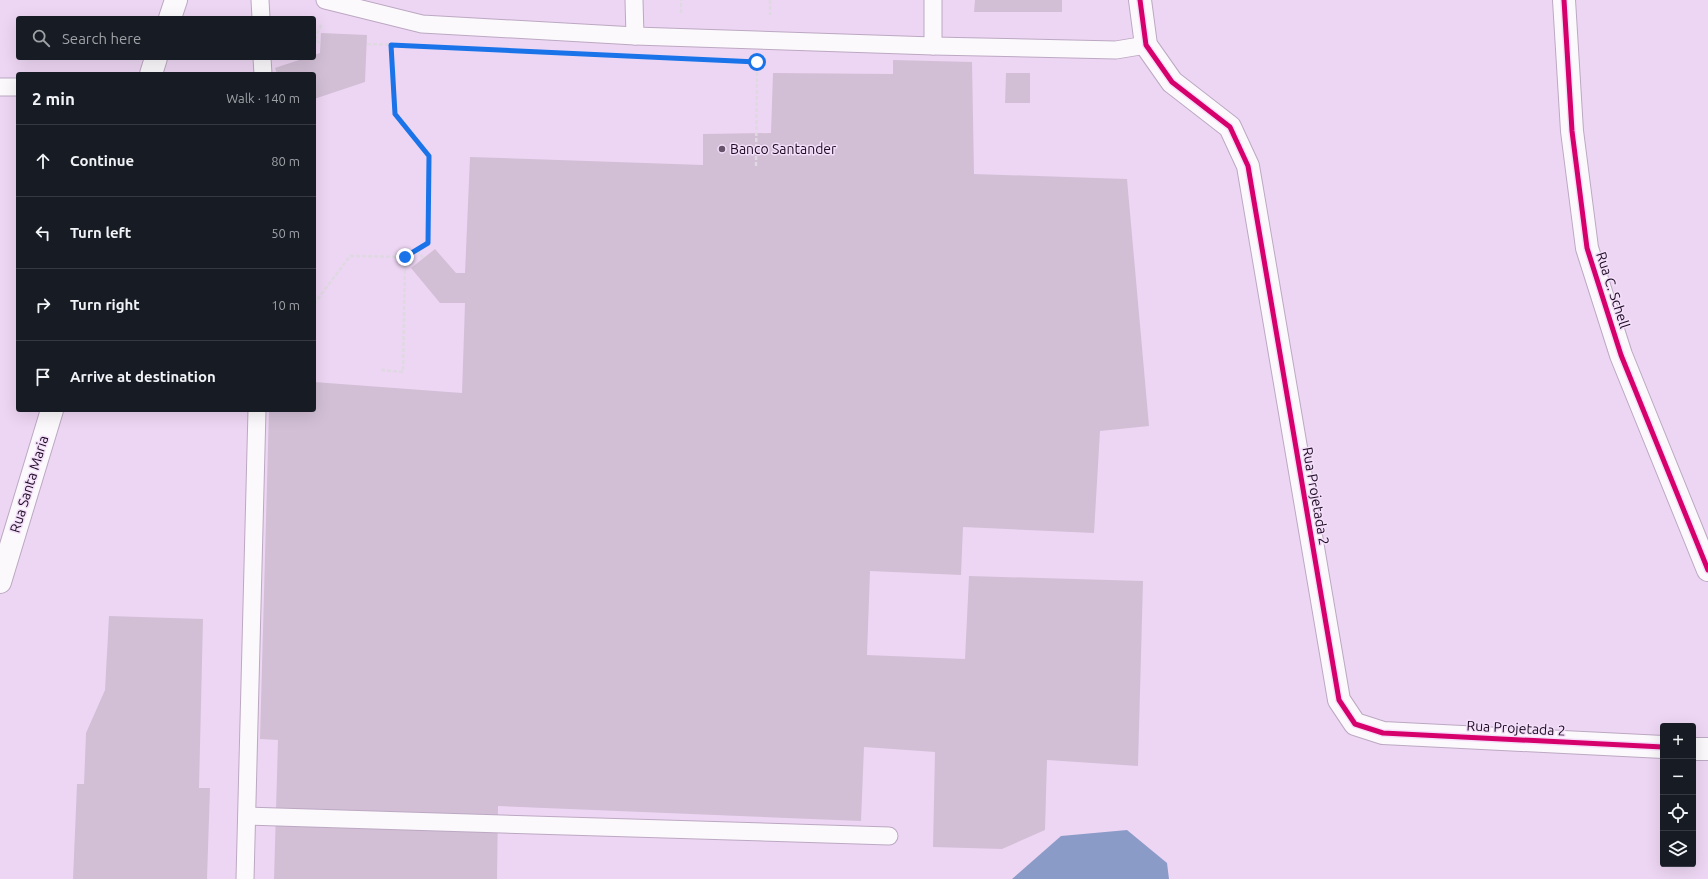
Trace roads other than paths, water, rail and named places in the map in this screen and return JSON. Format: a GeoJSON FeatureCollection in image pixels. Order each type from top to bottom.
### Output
{"type":"FeatureCollection","features":[{"type":"Feature","properties":{"kind":"street"},"geometry":{"type":"LineString","coordinates":[[171,16],[176,0]]}},
{"type":"Feature","properties":{"kind":"street","name":"Rua Projetada 2"},"geometry":{"type":"LineString","coordinates":[[1140,0],[1146,45],[1172,82],[1230,127],[1248,166],[1339,700],[1355,724],[1383,733],[1660,747]]}},
{"type":"Feature","properties":{"kind":"street","name":"Rua C. Schell"},"geometry":{"type":"LineString","coordinates":[[1564,0],[1572,131],[1587,248],[1621,355],[1708,570]]}},
{"type":"Feature","properties":{"kind":"street"},"geometry":{"type":"LineString","coordinates":[[152,72],[155,60]]}},
{"type":"Feature","properties":{"kind":"street","name":"Rua Santa Maria"},"geometry":{"type":"LineString","coordinates":[[0,582],[51,412]]}},
{"type":"Feature","properties":{"kind":"street"},"geometry":{"type":"LineString","coordinates":[[1696,749],[1708,749]]}},
{"type":"Feature","properties":{"kind":"lane"},"geometry":{"type":"LineString","coordinates":[[260,0],[261,16]]}},
{"type":"Feature","properties":{"kind":"lane"},"geometry":{"type":"LineString","coordinates":[[325,0],[422,24],[635,36],[933,46],[1116,50],[1146,45]]}},
{"type":"Feature","properties":{"kind":"lane"},"geometry":{"type":"LineString","coordinates":[[634,0],[635,36]]}},
{"type":"Feature","properties":{"kind":"lane"},"geometry":{"type":"LineString","coordinates":[[933,0],[933,46]]}},
{"type":"Feature","properties":{"kind":"lane"},"geometry":{"type":"LineString","coordinates":[[262,60],[263,72]]}},
{"type":"Feature","properties":{"kind":"lane"},"geometry":{"type":"LineString","coordinates":[[0,87],[16,87]]}},
{"type":"Feature","properties":{"kind":"lane"},"geometry":{"type":"LineString","coordinates":[[245,879],[257,412]]}},
{"type":"Feature","properties":{"kind":"lane"},"geometry":{"type":"LineString","coordinates":[[247,816],[889,836]]}},
{"type":"Feature","properties":{"kind":"water"},"geometry":{"type":"Polygon","coordinates":[[[1127,830],[1167,863],[1169,879],[1012,879],[1061,836],[1127,830]]]}},
{"type":"Feature","properties":{"kind":"place","name":"Banco Santander"},"geometry":{"type":"Point","coordinates":[722,149]}}]}
